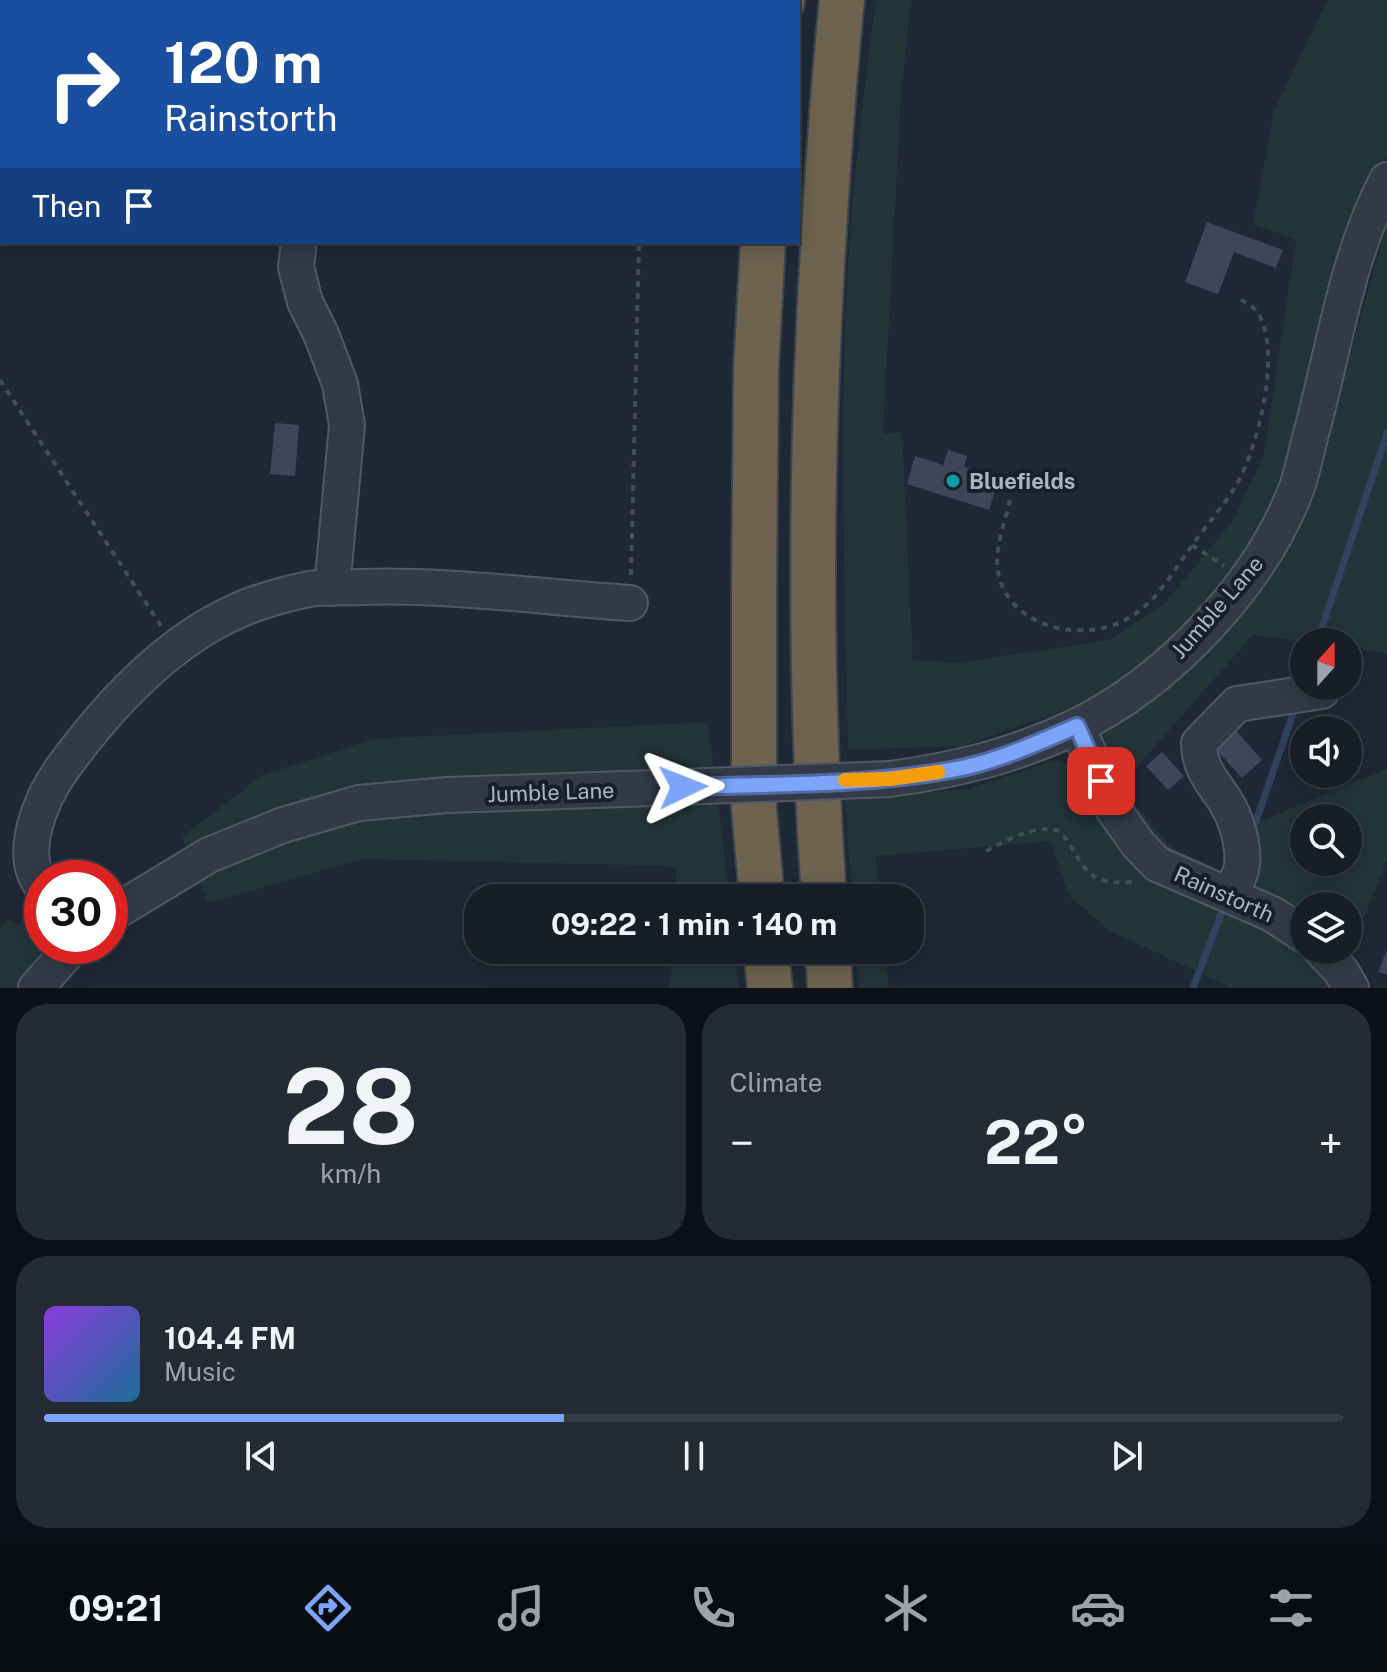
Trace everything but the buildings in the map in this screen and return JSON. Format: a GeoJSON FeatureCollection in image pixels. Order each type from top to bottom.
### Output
{"type":"FeatureCollection","features":[{"type":"Feature","properties":{"kind":"highway"},"geometry":{"type":"LineString","coordinates":[[823,884],[817,798],[812,582],[815,400],[834,72],[842,0]]}},
{"type":"Feature","properties":{"kind":"highway"},"geometry":{"type":"LineString","coordinates":[[761,884],[754,809],[754,593],[756,369],[763,244]]}},
{"type":"Feature","properties":{"kind":"highway"},"geometry":{"type":"LineString","coordinates":[[767,964],[770,988]]}},
{"type":"Feature","properties":{"kind":"highway"},"geometry":{"type":"LineString","coordinates":[[829,964],[830,988]]}},
{"type":"Feature","properties":{"kind":"street","name":"Jumble Lane"},"geometry":{"type":"LineString","coordinates":[[128,904],[209,855],[283,825],[359,803],[447,795],[890,779],[953,770],[1001,756],[1077,726],[1165,666],[1202,631],[1246,580],[1273,540],[1297,486],[1364,230],[1387,180]]}},
{"type":"Feature","properties":{"kind":"street"},"geometry":{"type":"LineString","coordinates":[[299,244],[296,267],[305,302],[340,384],[347,425],[332,588]]}},
{"type":"Feature","properties":{"kind":"street"},"geometry":{"type":"LineString","coordinates":[[31,860],[34,823],[48,787],[82,741],[129,689],[170,652],[235,611],[307,589],[402,585],[630,603]]}},
{"type":"Feature","properties":{"kind":"street"},"geometry":{"type":"LineString","coordinates":[[1230,895],[1242,867],[1237,827],[1226,801],[1203,768],[1199,759],[1199,743],[1237,704],[1290,696]]}},
{"type":"Feature","properties":{"kind":"street","name":"Rainstorth"},"geometry":{"type":"LineString","coordinates":[[1077,726],[1113,809],[1157,864],[1272,914],[1290,926]]}},
{"type":"Feature","properties":{"kind":"street"},"geometry":{"type":"LineString","coordinates":[[36,988],[57,964]]}},
{"type":"Feature","properties":{"kind":"street"},"geometry":{"type":"LineString","coordinates":[[1334,964],[1351,988]]}},
{"type":"Feature","properties":{"kind":"path"},"geometry":{"type":"LineString","coordinates":[[630,603],[639,244]]}},
{"type":"Feature","properties":{"kind":"path"},"geometry":{"type":"LineString","coordinates":[[1010,500],[998,571],[1007,595],[1029,619],[1060,629],[1102,629],[1133,616],[1165,584],[1237,483],[1259,429],[1268,373],[1266,331],[1256,310],[1238,298]]}},
{"type":"Feature","properties":{"kind":"path"},"geometry":{"type":"LineString","coordinates":[[0,380],[160,625],[170,652]]}},
{"type":"Feature","properties":{"kind":"path"},"geometry":{"type":"LineString","coordinates":[[1192,545],[1246,580]]}},
{"type":"Feature","properties":{"kind":"path"},"geometry":{"type":"LineString","coordinates":[[986,851],[1017,835],[1045,827],[1060,831],[1081,865],[1094,878],[1110,884],[1135,881],[1157,864]]}},
{"type":"Feature","properties":{"kind":"green space"},"geometry":{"type":"Polygon","coordinates":[[[876,0],[911,0],[901,96],[883,434],[902,432],[913,660],[958,663],[1109,640],[1164,604],[1234,519],[1264,454],[1296,240],[1253,224],[1274,111],[1328,0],[1387,0],[1387,156],[1366,196],[1281,484],[1247,550],[1186,624],[1120,684],[1064,710],[964,746],[848,750],[843,517],[845,341],[855,177],[876,0]]]}},
{"type":"Feature","properties":{"kind":"green space"},"geometry":{"type":"Polygon","coordinates":[[[1387,222],[1387,653],[1362,649],[1362,628],[1290,628],[1290,640],[1253,635],[1120,786],[1171,847],[1230,878],[1256,823],[1290,809],[1290,876],[1362,876],[1362,804],[1302,804],[1341,788],[1362,788],[1362,779],[1387,769],[1387,860],[1362,922],[1362,892],[1290,892],[1290,964],[1344,964],[1331,988],[1232,988],[1108,930],[1069,895],[1050,841],[876,856],[879,884],[851,884],[845,799],[969,789],[1057,760],[1070,764],[1087,778],[1101,734],[1256,598],[1310,502],[1387,222]]]}},
{"type":"Feature","properties":{"kind":"green space"},"geometry":{"type":"Polygon","coordinates":[[[708,722],[728,884],[675,884],[676,866],[363,859],[208,903],[182,837],[261,776],[373,739],[708,722]]]}},
{"type":"Feature","properties":{"kind":"green space"},"geometry":{"type":"Polygon","coordinates":[[[24,917],[24,964],[42,964],[24,988],[0,988],[0,931],[6,919],[19,924],[24,917]]]}},
{"type":"Feature","properties":{"kind":"green space"},"geometry":{"type":"Polygon","coordinates":[[[671,964],[736,964],[739,988],[669,988],[671,964]]]}},
{"type":"Feature","properties":{"kind":"green space"},"geometry":{"type":"Polygon","coordinates":[[[857,964],[886,964],[889,988],[859,988],[857,964]]]}},
{"type":"Feature","properties":{"kind":"waterway"},"geometry":{"type":"LineString","coordinates":[[1322,628],[1387,433]]}},
{"type":"Feature","properties":{"kind":"waterway"},"geometry":{"type":"LineString","coordinates":[[1252,833],[1296,705]]}},
{"type":"Feature","properties":{"kind":"waterway"},"geometry":{"type":"LineString","coordinates":[[1193,988],[1225,904]]}},
{"type":"Feature","properties":{"kind":"slow traffic"},"geometry":{"type":"LineString","coordinates":[[845,780],[890,779],[938,772]]}},
{"type":"Feature","properties":{"kind":"place","name":"Bluefields"},"geometry":{"type":"Point","coordinates":[953,481]}},
{"type":"Feature","properties":{"kind":"route"},"geometry":{"type":"LineString","coordinates":[[683,787],[890,779],[953,770],[1001,756],[1077,726],[1101,781]]}}]}
